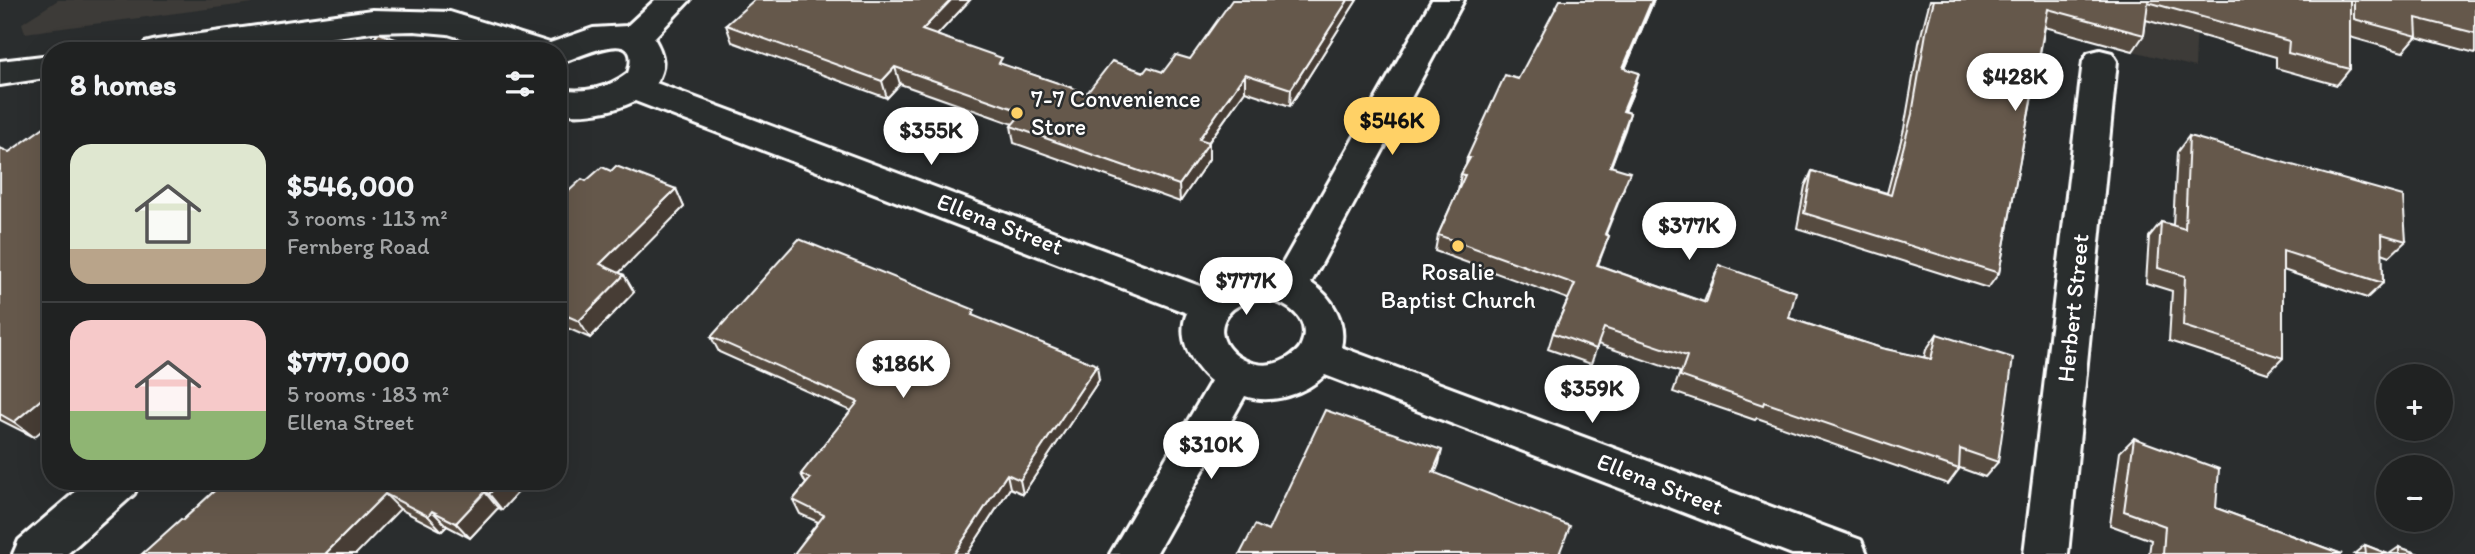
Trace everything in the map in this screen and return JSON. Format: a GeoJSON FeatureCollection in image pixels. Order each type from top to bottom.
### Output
{"type":"FeatureCollection","features":[{"type":"Feature","properties":{"kind":"street"},"geometry":{"type":"LineString","coordinates":[[632,40],[674,0]]}},
{"type":"Feature","properties":{"kind":"street"},"geometry":{"type":"LineString","coordinates":[[1289,288],[1448,0]]}},
{"type":"Feature","properties":{"kind":"street"},"geometry":{"type":"LineString","coordinates":[[222,42],[358,23],[414,20],[450,23],[511,42]]}},
{"type":"Feature","properties":{"kind":"street"},"geometry":{"type":"LineString","coordinates":[[567,48],[584,39],[602,36],[632,40],[642,46],[648,65],[632,87],[618,96],[594,103],[567,103]]}},
{"type":"Feature","properties":{"kind":"street","name":"Herbert Street"},"geometry":{"type":"LineString","coordinates":[[2046,554],[2100,61]]}},
{"type":"Feature","properties":{"kind":"street"},"geometry":{"type":"LineString","coordinates":[[0,73],[42,67]]}},
{"type":"Feature","properties":{"kind":"street","name":"Ellena Street"},"geometry":{"type":"LineString","coordinates":[[632,87],[773,138],[1210,306]]}},
{"type":"Feature","properties":{"kind":"street"},"geometry":{"type":"LineString","coordinates":[[1254,283],[1289,288],[1305,297],[1317,309],[1324,324],[1324,340],[1318,355],[1307,367],[1291,377],[1263,382],[1236,377],[1219,367],[1208,353],[1202,337],[1203,321],[1210,306],[1222,295],[1254,283]]}},
{"type":"Feature","properties":{"kind":"street","name":"Ellena Street"},"geometry":{"type":"LineString","coordinates":[[1318,355],[1845,554]]}},
{"type":"Feature","properties":{"kind":"street"},"geometry":{"type":"LineString","coordinates":[[1132,554],[1236,377]]}},
{"type":"Feature","properties":{"kind":"street"},"geometry":{"type":"LineString","coordinates":[[35,554],[109,490]]}},
{"type":"Feature","properties":{"kind":"shaded area"},"geometry":{"type":"Polygon","coordinates":[[[58,0],[276,0],[25,33],[22,23],[58,0]]]}},
{"type":"Feature","properties":{"kind":"shaded area"},"geometry":{"type":"Polygon","coordinates":[[[1943,0],[2198,0],[2195,67],[2133,51],[1943,0]]]}},
{"type":"Feature","properties":{"kind":"building"},"geometry":{"type":"Polygon","coordinates":[[[754,0],[951,0],[922,30],[1002,58],[999,63],[1087,93],[1112,61],[1144,72],[1148,67],[1163,72],[1176,55],[1190,59],[1232,0],[1348,0],[1291,89],[1245,74],[1199,139],[1209,142],[1179,185],[1011,126],[1023,112],[895,67],[882,81],[726,25],[754,0]]]}},
{"type":"Feature","properties":{"kind":"building"},"geometry":{"type":"Polygon","coordinates":[[[1560,0],[1652,0],[1623,68],[1639,73],[1623,111],[1630,113],[1610,166],[1630,172],[1605,234],[1609,236],[1597,265],[1706,303],[1719,265],[1796,292],[1789,318],[1881,348],[1931,359],[1937,334],[2013,358],[1998,462],[1960,449],[1959,469],[1764,402],[1763,405],[1680,376],[1687,356],[1604,328],[1596,349],[1553,333],[1575,284],[1438,235],[1465,175],[1461,174],[1470,158],[1467,158],[1505,75],[1518,79],[1560,0]]]}},
{"type":"Feature","properties":{"kind":"building"},"geometry":{"type":"Polygon","coordinates":[[[1934,0],[2350,0],[2350,69],[2288,53],[2289,41],[2148,2],[2144,35],[2048,9],[1999,273],[1804,213],[1812,171],[1891,195],[1912,114],[1934,0]]]}},
{"type":"Feature","properties":{"kind":"building"},"geometry":{"type":"Polygon","coordinates":[[[2354,0],[2475,0],[2475,33],[2416,18],[2417,36],[2354,19],[2354,0]]]}},
{"type":"Feature","properties":{"kind":"building"},"geometry":{"type":"Polygon","coordinates":[[[379,33],[404,42],[370,42],[379,33]]]}},
{"type":"Feature","properties":{"kind":"building"},"geometry":{"type":"Polygon","coordinates":[[[42,128],[42,399],[14,422],[0,414],[0,148],[9,152],[42,128]]]}},
{"type":"Feature","properties":{"kind":"building"},"geometry":{"type":"Polygon","coordinates":[[[2189,136],[2403,196],[2406,241],[2382,234],[2383,283],[2283,251],[2283,358],[2183,326],[2185,276],[2158,268],[2161,222],[2185,229],[2189,136]]]}},
{"type":"Feature","properties":{"kind":"building"},"geometry":{"type":"Polygon","coordinates":[[[616,166],[676,189],[600,264],[624,275],[579,321],[567,316],[567,193],[582,179],[586,181],[602,167],[611,171],[616,166]]]}},
{"type":"Feature","properties":{"kind":"building"},"geometry":{"type":"Polygon","coordinates":[[[799,239],[975,310],[972,315],[1097,365],[1020,480],[1007,474],[954,554],[794,554],[824,515],[793,500],[810,479],[801,474],[858,402],[711,337],[799,239]]]}},
{"type":"Feature","properties":{"kind":"building"},"geometry":{"type":"Polygon","coordinates":[[[1325,410],[1442,450],[1433,472],[1570,526],[1559,554],[1240,554],[1255,525],[1268,531],[1325,410]]]}},
{"type":"Feature","properties":{"kind":"building"},"geometry":{"type":"Polygon","coordinates":[[[2134,438],[2219,469],[2216,508],[2342,554],[2163,554],[2165,526],[2124,511],[2134,438]]]}},
{"type":"Feature","properties":{"kind":"building"},"geometry":{"type":"Polygon","coordinates":[[[215,490],[493,490],[489,494],[485,492],[456,523],[432,511],[428,516],[385,494],[325,554],[142,554],[215,490]]]}},
{"type":"Feature","properties":{"kind":"building"},"geometry":{"type":"Polygon","coordinates":[[[2365,545],[2388,554],[2366,554],[2365,545]]]}},
{"type":"Feature","properties":{"kind":"building"},"geometry":{"type":"Polygon","coordinates":[[[2399,547],[2419,554],[2399,554],[2399,547]]]}},
{"type":"Feature","properties":{"kind":"place","name":"7-7 Convenience Store"},"geometry":{"type":"Point","coordinates":[1017,113]}},
{"type":"Feature","properties":{"kind":"place","name":"Rosalie Baptist Church"},"geometry":{"type":"Point","coordinates":[1458,246]}}]}
